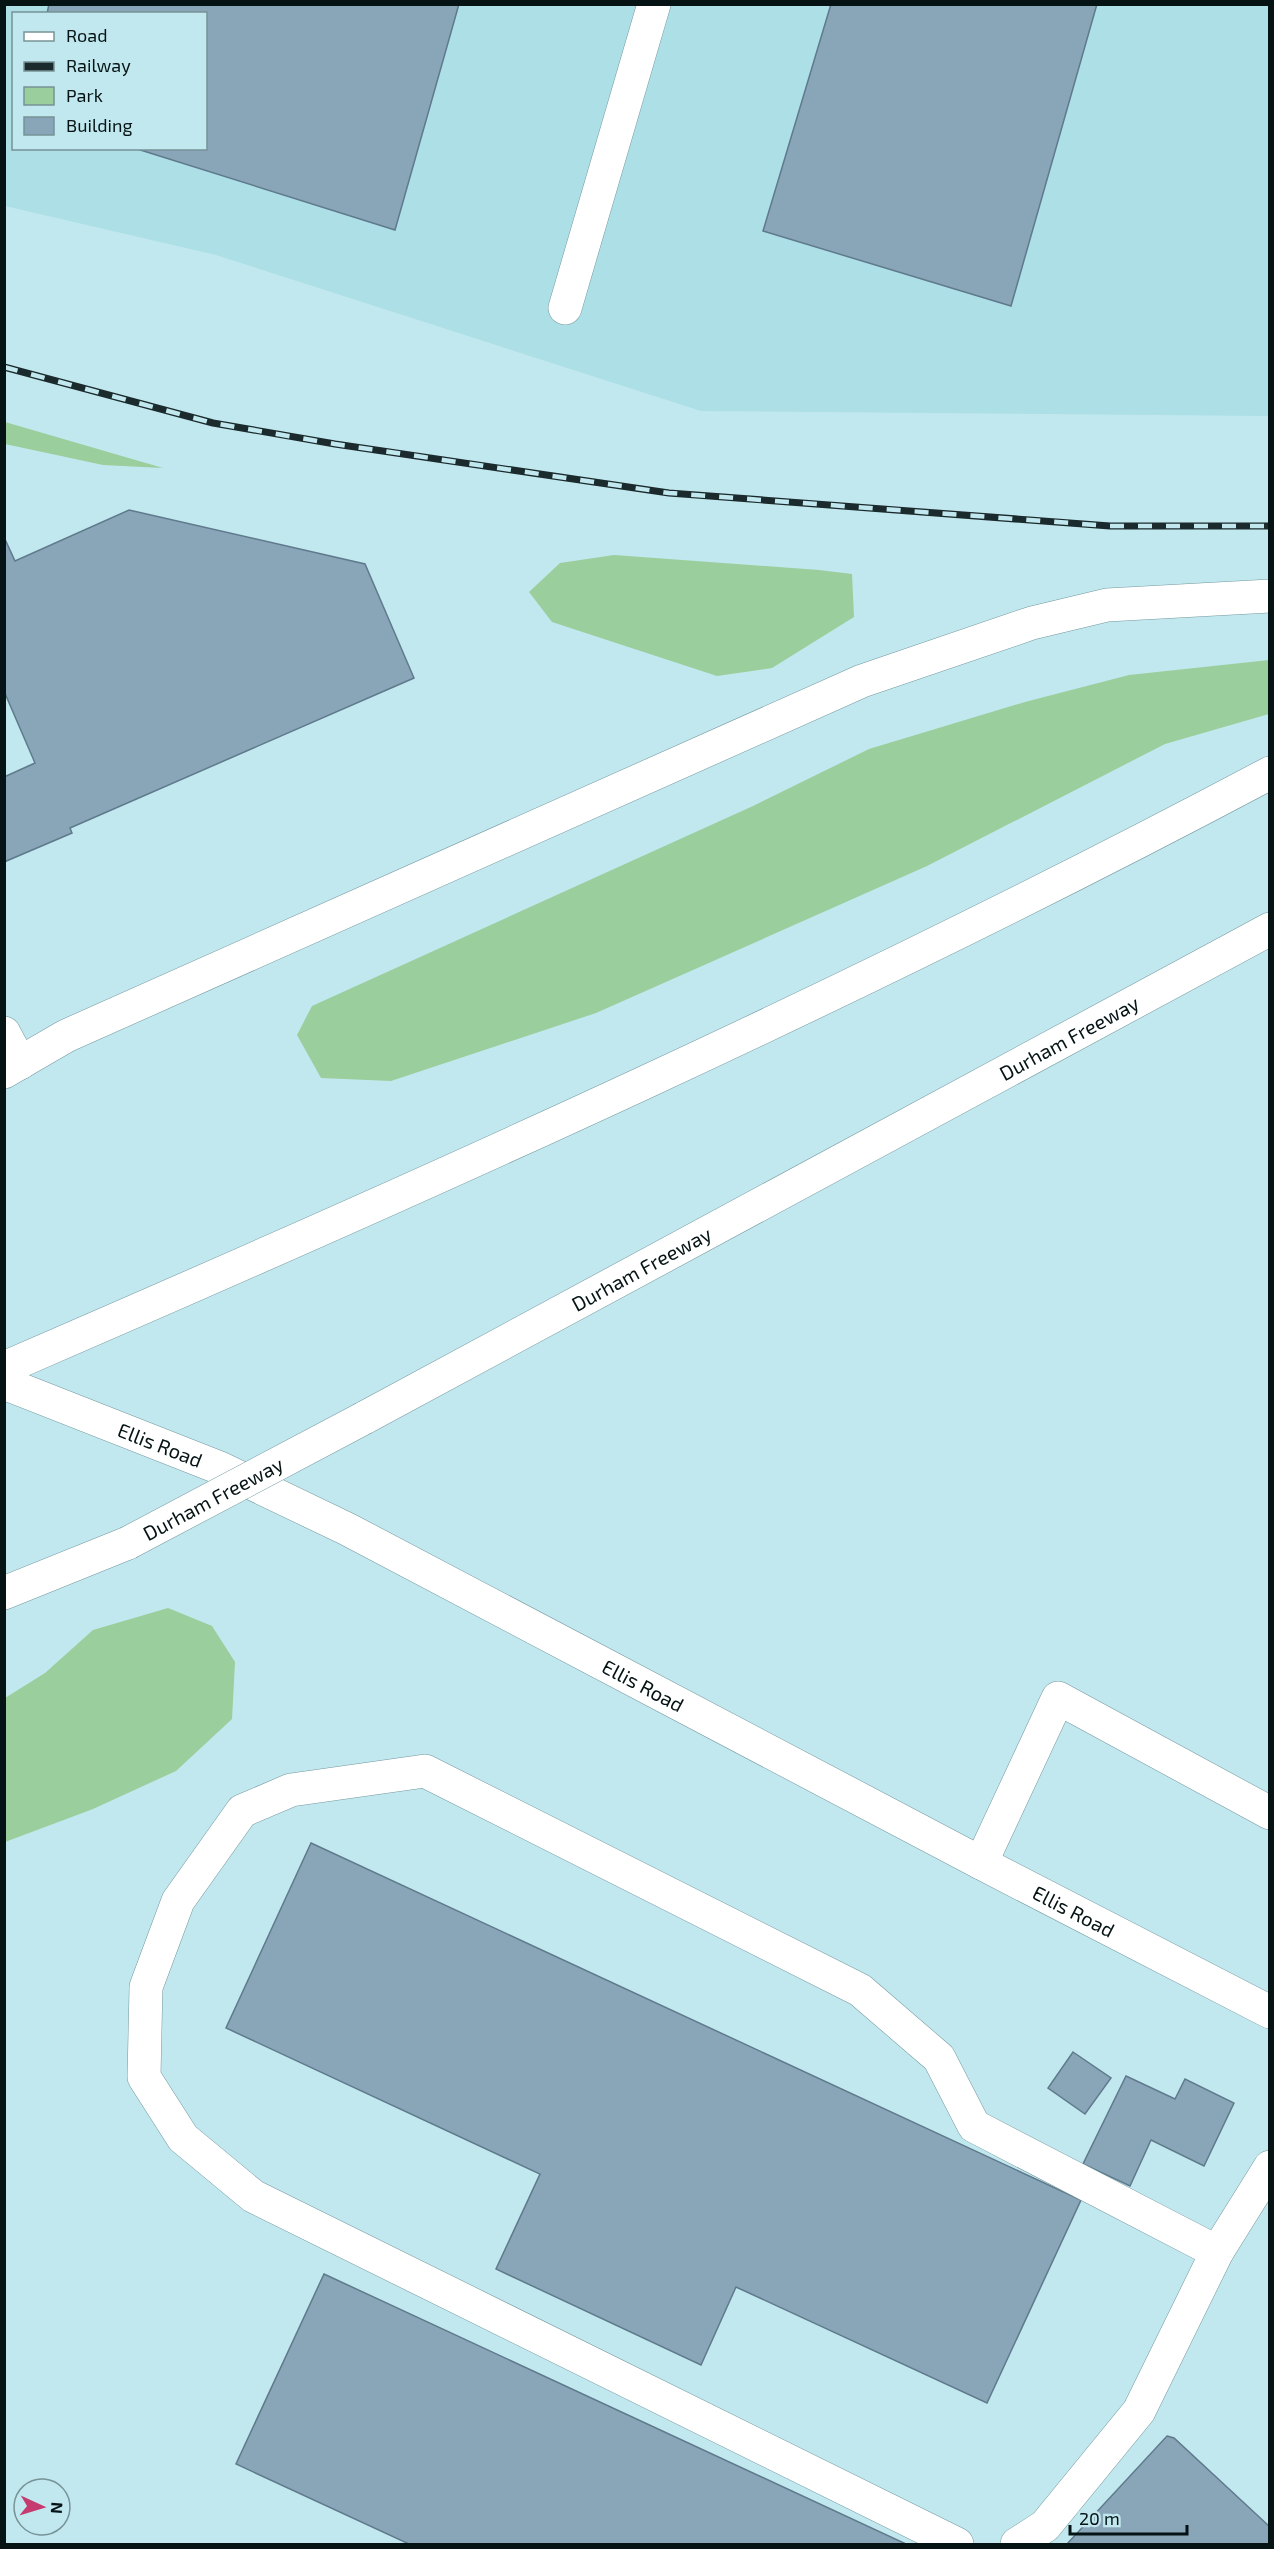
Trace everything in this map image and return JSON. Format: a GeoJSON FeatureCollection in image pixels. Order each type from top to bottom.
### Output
{"type":"FeatureCollection","features":[{"type":"Feature","properties":{"kind":"main road"},"geometry":{"type":"LineString","coordinates":[[565,308],[654,4]]}},
{"type":"Feature","properties":{"kind":"main road"},"geometry":{"type":"LineString","coordinates":[[4,1033],[12,1067],[77,1032],[862,681],[1032,622],[1107,605],[1269,596]]}},
{"type":"Feature","properties":{"kind":"main road"},"geometry":{"type":"LineString","coordinates":[[4,1368],[511,1145],[751,1032],[994,914],[1269,772]]}},
{"type":"Feature","properties":{"kind":"main road","name":"Durham Freeway"},"geometry":{"type":"LineString","coordinates":[[4,1593],[128,1543],[1269,929]]}},
{"type":"Feature","properties":{"kind":"main road","name":"Ellis Road"},"geometry":{"type":"LineString","coordinates":[[4,1383],[220,1468],[347,1529],[1269,2012]]}},
{"type":"Feature","properties":{"kind":"main road"},"geometry":{"type":"LineString","coordinates":[[981,1863],[1058,1698],[1269,1813]]}},
{"type":"Feature","properties":{"kind":"main road"},"geometry":{"type":"LineString","coordinates":[[957,2544],[253,2196],[183,2138],[144,2077],[146,1987],[178,1902],[242,1811],[291,1790],[425,1771],[860,1990],[939,2058],[974,2126],[1217,2252]]}},
{"type":"Feature","properties":{"kind":"main road"},"geometry":{"type":"LineString","coordinates":[[1017,2544],[1046,2526],[1139,2410],[1217,2252],[1269,2166]]}},
{"type":"Feature","properties":{"kind":"shaded area"},"geometry":{"type":"Polygon","coordinates":[[[5,5],[1269,5],[1269,416],[701,411],[216,255],[5,206],[5,5]]]}},
{"type":"Feature","properties":{"kind":"green space"},"geometry":{"type":"Polygon","coordinates":[[[5,422],[163,468],[103,465],[5,444],[5,422]]]}},
{"type":"Feature","properties":{"kind":"green space"},"geometry":{"type":"Polygon","coordinates":[[[614,555],[852,574],[854,617],[772,668],[717,676],[552,622],[529,592],[560,563],[614,555]]]}},
{"type":"Feature","properties":{"kind":"green space"},"geometry":{"type":"Polygon","coordinates":[[[1269,660],[1269,714],[1165,744],[927,866],[596,1013],[391,1081],[321,1078],[297,1035],[312,1006],[753,806],[869,749],[1025,702],[1129,675],[1269,660]]]}},
{"type":"Feature","properties":{"kind":"green space"},"geometry":{"type":"Polygon","coordinates":[[[168,1608],[212,1626],[235,1662],[232,1719],[176,1771],[93,1809],[5,1842],[5,1698],[45,1673],[93,1630],[168,1608]]]}},
{"type":"Feature","properties":{"kind":"building"},"geometry":{"type":"Polygon","coordinates":[[[49,4],[459,4],[395,230],[140,150],[207,150],[207,12],[47,12],[49,4]]]}},
{"type":"Feature","properties":{"kind":"building"},"geometry":{"type":"Polygon","coordinates":[[[831,4],[1097,4],[1011,306],[763,231],[831,4]]]}},
{"type":"Feature","properties":{"kind":"building"},"geometry":{"type":"Polygon","coordinates":[[[129,510],[365,564],[414,678],[70,828],[72,833],[4,862],[4,777],[35,763],[4,691],[4,537],[15,561],[129,510]]]}},
{"type":"Feature","properties":{"kind":"building"},"geometry":{"type":"Polygon","coordinates":[[[311,1843],[1081,2200],[987,2403],[736,2287],[701,2365],[496,2269],[540,2174],[226,2028],[311,1843]]]}},
{"type":"Feature","properties":{"kind":"building"},"geometry":{"type":"Polygon","coordinates":[[[1073,2052],[1111,2078],[1085,2114],[1048,2088],[1073,2052]]]}},
{"type":"Feature","properties":{"kind":"building"},"geometry":{"type":"Polygon","coordinates":[[[1126,2076],[1175,2099],[1185,2079],[1234,2103],[1204,2166],[1151,2140],[1130,2186],[1083,2164],[1126,2076]]]}},
{"type":"Feature","properties":{"kind":"building"},"geometry":{"type":"Polygon","coordinates":[[[324,2274],[906,2544],[409,2544],[236,2464],[324,2274]]]}},
{"type":"Feature","properties":{"kind":"building"},"geometry":{"type":"Polygon","coordinates":[[[1167,2436],[1174,2438],[1270,2527],[1270,2544],[1067,2544],[1167,2436]]]}},
{"type":"Feature","properties":{"kind":"railway"},"geometry":{"type":"LineString","coordinates":[[4,367],[213,423],[335,444],[669,493],[1110,526],[1270,526]]}}]}
